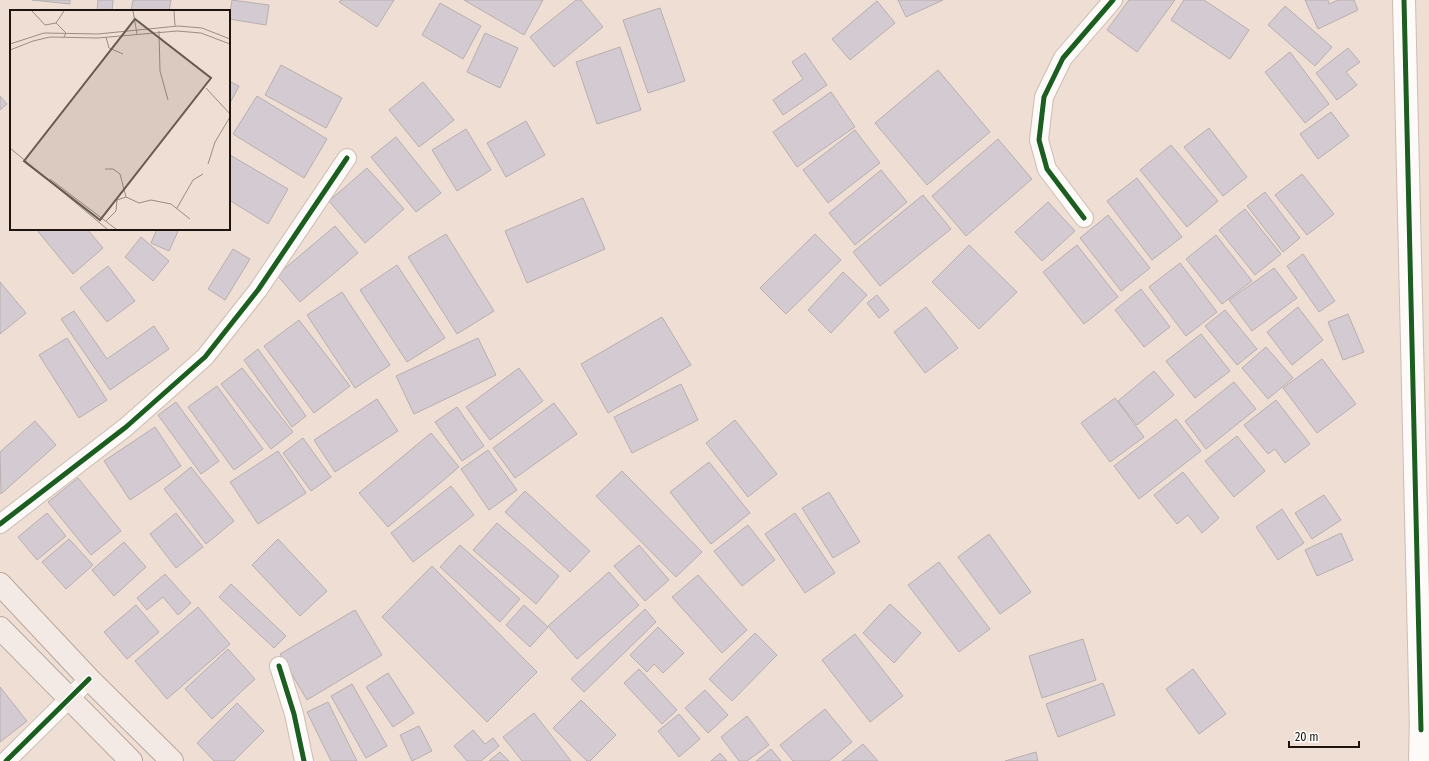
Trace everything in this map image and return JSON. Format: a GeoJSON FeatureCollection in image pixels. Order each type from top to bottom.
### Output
{"type":"FeatureCollection","features":[{"type":"Feature","properties":{"kind":"main road"},"geometry":{"type":"LineString","coordinates":[[0,584],[89,679],[172,761]]}},
{"type":"Feature","properties":{"kind":"main road"},"geometry":{"type":"LineString","coordinates":[[0,628],[131,761]]}},
{"type":"Feature","properties":{"kind":"street"},"geometry":{"type":"LineString","coordinates":[[1084,218],[1047,169],[1039,140],[1044,97],[1062,58],[1113,0]]}},
{"type":"Feature","properties":{"kind":"street"},"geometry":{"type":"LineString","coordinates":[[1404,0],[1420,761]]}},
{"type":"Feature","properties":{"kind":"street"},"geometry":{"type":"LineString","coordinates":[[0,524],[126,427],[205,357],[258,290],[347,158]]}},
{"type":"Feature","properties":{"kind":"street"},"geometry":{"type":"LineString","coordinates":[[1420,730],[1429,534]]}},
{"type":"Feature","properties":{"kind":"street"},"geometry":{"type":"LineString","coordinates":[[279,666],[294,714],[304,761]]}},
{"type":"Feature","properties":{"kind":"street"},"geometry":{"type":"LineString","coordinates":[[6,761],[89,679]]}},
{"type":"Feature","properties":{"kind":"building"},"geometry":{"type":"Polygon","coordinates":[[[32,0],[70,0],[70,4],[32,0]]]}},
{"type":"Feature","properties":{"kind":"building"},"geometry":{"type":"Polygon","coordinates":[[[98,0],[113,0],[112,10],[97,10],[98,0]]]}},
{"type":"Feature","properties":{"kind":"building"},"geometry":{"type":"Polygon","coordinates":[[[133,0],[171,0],[169,10],[131,10],[133,0]]]}},
{"type":"Feature","properties":{"kind":"building"},"geometry":{"type":"Polygon","coordinates":[[[232,0],[269,5],[266,25],[230,19],[232,0]]]}},
{"type":"Feature","properties":{"kind":"building"},"geometry":{"type":"Polygon","coordinates":[[[341,0],[394,0],[377,27],[339,2],[341,0]]]}},
{"type":"Feature","properties":{"kind":"building"},"geometry":{"type":"Polygon","coordinates":[[[464,0],[543,0],[524,35],[464,0]]]}},
{"type":"Feature","properties":{"kind":"building"},"geometry":{"type":"Polygon","coordinates":[[[576,0],[581,0],[603,27],[554,67],[530,37],[576,0]]]}},
{"type":"Feature","properties":{"kind":"building"},"geometry":{"type":"Polygon","coordinates":[[[898,0],[943,0],[906,17],[898,0]]]}},
{"type":"Feature","properties":{"kind":"building"},"geometry":{"type":"Polygon","coordinates":[[[1129,0],[1175,0],[1137,52],[1107,30],[1129,0]]]}},
{"type":"Feature","properties":{"kind":"building"},"geometry":{"type":"Polygon","coordinates":[[[1184,0],[1204,0],[1249,30],[1230,59],[1171,20],[1184,0]]]}},
{"type":"Feature","properties":{"kind":"building"},"geometry":{"type":"Polygon","coordinates":[[[1305,0],[1328,0],[1329,4],[1338,0],[1354,0],[1358,10],[1318,29],[1305,0]]]}},
{"type":"Feature","properties":{"kind":"building"},"geometry":{"type":"Polygon","coordinates":[[[877,1],[895,23],[850,60],[832,39],[877,1]]]}},
{"type":"Feature","properties":{"kind":"building"},"geometry":{"type":"Polygon","coordinates":[[[440,3],[481,26],[463,59],[422,35],[440,3]]]}},
{"type":"Feature","properties":{"kind":"building"},"geometry":{"type":"Polygon","coordinates":[[[1285,6],[1332,47],[1315,66],[1268,25],[1285,6]]]}},
{"type":"Feature","properties":{"kind":"building"},"geometry":{"type":"Polygon","coordinates":[[[660,8],[685,81],[648,93],[623,20],[660,8]]]}},
{"type":"Feature","properties":{"kind":"building"},"geometry":{"type":"Polygon","coordinates":[[[485,33],[518,48],[500,88],[467,72],[485,33]]]}},
{"type":"Feature","properties":{"kind":"building"},"geometry":{"type":"Polygon","coordinates":[[[620,47],[641,110],[597,124],[576,62],[620,47]]]}},
{"type":"Feature","properties":{"kind":"building"},"geometry":{"type":"Polygon","coordinates":[[[1348,48],[1360,62],[1346,72],[1357,85],[1337,100],[1316,73],[1348,48]]]}},
{"type":"Feature","properties":{"kind":"building"},"geometry":{"type":"Polygon","coordinates":[[[1290,52],[1329,104],[1305,123],[1265,72],[1290,52]]]}},
{"type":"Feature","properties":{"kind":"building"},"geometry":{"type":"Polygon","coordinates":[[[805,53],[827,85],[783,115],[773,100],[803,79],[792,62],[805,53]]]}},
{"type":"Feature","properties":{"kind":"building"},"geometry":{"type":"Polygon","coordinates":[[[281,65],[342,98],[326,128],[265,95],[281,65]]]}},
{"type":"Feature","properties":{"kind":"building"},"geometry":{"type":"Polygon","coordinates":[[[938,70],[990,132],[927,185],[875,123],[938,70]]]}},
{"type":"Feature","properties":{"kind":"building"},"geometry":{"type":"Polygon","coordinates":[[[230,82],[239,86],[230,103],[230,82]]]}},
{"type":"Feature","properties":{"kind":"building"},"geometry":{"type":"Polygon","coordinates":[[[423,82],[454,120],[419,147],[389,110],[423,82]]]}},
{"type":"Feature","properties":{"kind":"building"},"geometry":{"type":"Polygon","coordinates":[[[831,92],[855,127],[797,167],[773,132],[831,92]]]}},
{"type":"Feature","properties":{"kind":"building"},"geometry":{"type":"Polygon","coordinates":[[[0,96],[7,104],[0,110],[0,96]]]}},
{"type":"Feature","properties":{"kind":"building"},"geometry":{"type":"Polygon","coordinates":[[[257,96],[327,139],[304,178],[233,134],[257,96]]]}},
{"type":"Feature","properties":{"kind":"building"},"geometry":{"type":"Polygon","coordinates":[[[1331,112],[1349,136],[1318,159],[1300,134],[1331,112]]]}},
{"type":"Feature","properties":{"kind":"building"},"geometry":{"type":"Polygon","coordinates":[[[526,121],[545,155],[506,177],[487,143],[526,121]]]}},
{"type":"Feature","properties":{"kind":"building"},"geometry":{"type":"Polygon","coordinates":[[[1209,128],[1247,177],[1223,196],[1184,147],[1209,128]]]}},
{"type":"Feature","properties":{"kind":"building"},"geometry":{"type":"Polygon","coordinates":[[[466,129],[491,170],[457,191],[432,150],[466,129]]]}},
{"type":"Feature","properties":{"kind":"building"},"geometry":{"type":"Polygon","coordinates":[[[855,130],[880,163],[828,203],[803,170],[855,130]]]}},
{"type":"Feature","properties":{"kind":"building"},"geometry":{"type":"Polygon","coordinates":[[[396,137],[441,193],[416,212],[371,157],[396,137]]]}},
{"type":"Feature","properties":{"kind":"building"},"geometry":{"type":"Polygon","coordinates":[[[998,139],[1032,179],[966,236],[932,196],[998,139]]]}},
{"type":"Feature","properties":{"kind":"building"},"geometry":{"type":"Polygon","coordinates":[[[1171,145],[1218,201],[1187,227],[1140,170],[1171,145]]]}},
{"type":"Feature","properties":{"kind":"building"},"geometry":{"type":"Polygon","coordinates":[[[230,155],[288,189],[268,224],[230,201],[230,155]]]}},
{"type":"Feature","properties":{"kind":"building"},"geometry":{"type":"Polygon","coordinates":[[[367,168],[404,209],[365,243],[329,201],[367,168]]]}},
{"type":"Feature","properties":{"kind":"building"},"geometry":{"type":"Polygon","coordinates":[[[881,170],[907,202],[855,245],[829,213],[881,170]]]}},
{"type":"Feature","properties":{"kind":"building"},"geometry":{"type":"Polygon","coordinates":[[[1302,174],[1334,214],[1307,235],[1275,195],[1302,174]]]}},
{"type":"Feature","properties":{"kind":"building"},"geometry":{"type":"Polygon","coordinates":[[[1137,178],[1182,237],[1152,260],[1107,201],[1137,178]]]}},
{"type":"Feature","properties":{"kind":"building"},"geometry":{"type":"Polygon","coordinates":[[[1265,192],[1300,238],[1283,252],[1247,206],[1265,192]]]}},
{"type":"Feature","properties":{"kind":"building"},"geometry":{"type":"Polygon","coordinates":[[[923,195],[951,229],[880,286],[853,252],[923,195]]]}},
{"type":"Feature","properties":{"kind":"building"},"geometry":{"type":"Polygon","coordinates":[[[583,198],[605,249],[527,283],[505,231],[583,198]]]}},
{"type":"Feature","properties":{"kind":"building"},"geometry":{"type":"Polygon","coordinates":[[[1048,202],[1075,231],[1042,261],[1015,232],[1048,202]]]}},
{"type":"Feature","properties":{"kind":"building"},"geometry":{"type":"Polygon","coordinates":[[[1245,209],[1281,254],[1255,275],[1219,230],[1245,209]]]}},
{"type":"Feature","properties":{"kind":"building"},"geometry":{"type":"Polygon","coordinates":[[[1108,215],[1150,268],[1121,291],[1080,238],[1108,215]]]}},
{"type":"Feature","properties":{"kind":"building"},"geometry":{"type":"Polygon","coordinates":[[[335,226],[358,253],[300,302],[277,275],[335,226]]]}},
{"type":"Feature","properties":{"kind":"building"},"geometry":{"type":"Polygon","coordinates":[[[37,230],[88,230],[103,248],[73,274],[37,230]]]}},
{"type":"Feature","properties":{"kind":"building"},"geometry":{"type":"Polygon","coordinates":[[[157,230],[179,230],[169,251],[151,243],[157,230]]]}},
{"type":"Feature","properties":{"kind":"building"},"geometry":{"type":"Polygon","coordinates":[[[446,234],[494,311],[457,334],[408,257],[446,234]]]}},
{"type":"Feature","properties":{"kind":"building"},"geometry":{"type":"Polygon","coordinates":[[[815,234],[841,260],[786,314],[760,288],[815,234]]]}},
{"type":"Feature","properties":{"kind":"building"},"geometry":{"type":"Polygon","coordinates":[[[1216,235],[1252,281],[1222,304],[1186,259],[1216,235]]]}},
{"type":"Feature","properties":{"kind":"building"},"geometry":{"type":"Polygon","coordinates":[[[141,237],[169,261],[153,281],[125,257],[141,237]]]}},
{"type":"Feature","properties":{"kind":"building"},"geometry":{"type":"Polygon","coordinates":[[[969,245],[1017,292],[979,329],[932,282],[969,245]]]}},
{"type":"Feature","properties":{"kind":"building"},"geometry":{"type":"Polygon","coordinates":[[[1077,245],[1118,297],[1084,324],[1043,272],[1077,245]]]}},
{"type":"Feature","properties":{"kind":"building"},"geometry":{"type":"Polygon","coordinates":[[[233,249],[250,259],[225,300],[208,289],[233,249]]]}},
{"type":"Feature","properties":{"kind":"building"},"geometry":{"type":"Polygon","coordinates":[[[1303,254],[1335,301],[1319,312],[1287,266],[1303,254]]]}},
{"type":"Feature","properties":{"kind":"building"},"geometry":{"type":"Polygon","coordinates":[[[1180,263],[1217,312],[1186,336],[1149,287],[1180,263]]]}},
{"type":"Feature","properties":{"kind":"building"},"geometry":{"type":"Polygon","coordinates":[[[397,265],[445,338],[407,362],[360,290],[397,265]]]}},
{"type":"Feature","properties":{"kind":"building"},"geometry":{"type":"Polygon","coordinates":[[[108,266],[135,301],[107,322],[80,288],[108,266]]]}},
{"type":"Feature","properties":{"kind":"building"},"geometry":{"type":"Polygon","coordinates":[[[1274,268],[1297,298],[1252,331],[1229,300],[1274,268]]]}},
{"type":"Feature","properties":{"kind":"building"},"geometry":{"type":"Polygon","coordinates":[[[843,272],[867,295],[831,333],[808,310],[843,272]]]}},
{"type":"Feature","properties":{"kind":"building"},"geometry":{"type":"Polygon","coordinates":[[[0,282],[26,313],[0,334],[0,282]]]}},
{"type":"Feature","properties":{"kind":"building"},"geometry":{"type":"Polygon","coordinates":[[[1141,289],[1170,327],[1144,347],[1115,310],[1141,289]]]}},
{"type":"Feature","properties":{"kind":"building"},"geometry":{"type":"Polygon","coordinates":[[[342,292],[390,365],[355,388],[307,315],[342,292]]]}},
{"type":"Feature","properties":{"kind":"building"},"geometry":{"type":"Polygon","coordinates":[[[877,295],[889,310],[879,318],[867,303],[877,295]]]}},
{"type":"Feature","properties":{"kind":"building"},"geometry":{"type":"Polygon","coordinates":[[[926,307],[958,348],[925,373],[894,332],[926,307]]]}},
{"type":"Feature","properties":{"kind":"building"},"geometry":{"type":"Polygon","coordinates":[[[1298,307],[1323,340],[1292,365],[1267,332],[1298,307]]]}},
{"type":"Feature","properties":{"kind":"building"},"geometry":{"type":"Polygon","coordinates":[[[1225,310],[1257,349],[1237,365],[1205,326],[1225,310]]]}},
{"type":"Feature","properties":{"kind":"building"},"geometry":{"type":"Polygon","coordinates":[[[74,311],[107,359],[154,326],[169,349],[110,390],[61,319],[74,311]]]}},
{"type":"Feature","properties":{"kind":"building"},"geometry":{"type":"Polygon","coordinates":[[[1348,314],[1364,352],[1343,360],[1328,322],[1348,314]]]}},
{"type":"Feature","properties":{"kind":"building"},"geometry":{"type":"Polygon","coordinates":[[[662,317],[691,365],[608,413],[581,364],[662,317]]]}},
{"type":"Feature","properties":{"kind":"building"},"geometry":{"type":"Polygon","coordinates":[[[299,320],[350,386],[314,413],[264,346],[299,320]]]}},
{"type":"Feature","properties":{"kind":"building"},"geometry":{"type":"Polygon","coordinates":[[[1201,334],[1230,371],[1195,398],[1166,361],[1201,334]]]}},
{"type":"Feature","properties":{"kind":"building"},"geometry":{"type":"Polygon","coordinates":[[[67,338],[107,400],[79,418],[39,355],[67,338]]]}},
{"type":"Feature","properties":{"kind":"building"},"geometry":{"type":"Polygon","coordinates":[[[478,338],[496,375],[414,414],[396,376],[478,338]]]}},
{"type":"Feature","properties":{"kind":"building"},"geometry":{"type":"Polygon","coordinates":[[[1266,347],[1293,378],[1268,399],[1242,368],[1266,347]]]}},
{"type":"Feature","properties":{"kind":"building"},"geometry":{"type":"Polygon","coordinates":[[[258,349],[306,416],[292,427],[244,360],[258,349]]]}},
{"type":"Feature","properties":{"kind":"building"},"geometry":{"type":"Polygon","coordinates":[[[1322,359],[1356,404],[1317,433],[1283,388],[1322,359]]]}},
{"type":"Feature","properties":{"kind":"building"},"geometry":{"type":"Polygon","coordinates":[[[242,368],[293,432],[271,449],[221,384],[242,368]]]}},
{"type":"Feature","properties":{"kind":"building"},"geometry":{"type":"Polygon","coordinates":[[[519,368],[543,401],[490,440],[466,407],[519,368]]]}},
{"type":"Feature","properties":{"kind":"building"},"geometry":{"type":"Polygon","coordinates":[[[1154,371],[1174,395],[1137,425],[1118,401],[1154,371]]]}},
{"type":"Feature","properties":{"kind":"building"},"geometry":{"type":"Polygon","coordinates":[[[1234,382],[1256,409],[1206,449],[1185,421],[1234,382]]]}},
{"type":"Feature","properties":{"kind":"building"},"geometry":{"type":"Polygon","coordinates":[[[681,384],[698,420],[632,453],[614,417],[681,384]]]}},
{"type":"Feature","properties":{"kind":"building"},"geometry":{"type":"Polygon","coordinates":[[[217,386],[263,449],[234,470],[188,407],[217,386]]]}},
{"type":"Feature","properties":{"kind":"building"},"geometry":{"type":"Polygon","coordinates":[[[1115,398],[1144,437],[1110,462],[1081,423],[1115,398]]]}},
{"type":"Feature","properties":{"kind":"building"},"geometry":{"type":"Polygon","coordinates":[[[377,399],[398,431],[335,472],[314,440],[377,399]]]}},
{"type":"Feature","properties":{"kind":"building"},"geometry":{"type":"Polygon","coordinates":[[[1276,400],[1310,444],[1285,463],[1275,449],[1268,454],[1244,425],[1276,400]]]}},
{"type":"Feature","properties":{"kind":"building"},"geometry":{"type":"Polygon","coordinates":[[[176,402],[219,461],[201,474],[158,415],[176,402]]]}},
{"type":"Feature","properties":{"kind":"building"},"geometry":{"type":"Polygon","coordinates":[[[554,403],[577,434],[515,478],[493,448],[554,403]]]}},
{"type":"Feature","properties":{"kind":"building"},"geometry":{"type":"Polygon","coordinates":[[[457,407],[484,446],[462,461],[435,422],[457,407]]]}},
{"type":"Feature","properties":{"kind":"building"},"geometry":{"type":"Polygon","coordinates":[[[1176,419],[1201,451],[1139,499],[1114,466],[1176,419]]]}},
{"type":"Feature","properties":{"kind":"building"},"geometry":{"type":"Polygon","coordinates":[[[735,420],[777,474],[748,497],[706,443],[735,420]]]}},
{"type":"Feature","properties":{"kind":"building"},"geometry":{"type":"Polygon","coordinates":[[[35,421],[56,445],[1,494],[0,452],[35,421]]]}},
{"type":"Feature","properties":{"kind":"building"},"geometry":{"type":"Polygon","coordinates":[[[155,427],[181,466],[130,500],[104,461],[155,427]]]}},
{"type":"Feature","properties":{"kind":"building"},"geometry":{"type":"Polygon","coordinates":[[[431,433],[459,467],[388,527],[359,493],[431,433]]]}},
{"type":"Feature","properties":{"kind":"building"},"geometry":{"type":"Polygon","coordinates":[[[1237,436],[1265,471],[1234,497],[1205,461],[1237,436]]]}},
{"type":"Feature","properties":{"kind":"building"},"geometry":{"type":"Polygon","coordinates":[[[303,438],[331,477],[311,491],[283,453],[303,438]]]}},
{"type":"Feature","properties":{"kind":"building"},"geometry":{"type":"Polygon","coordinates":[[[488,450],[517,490],[489,510],[461,469],[488,450]]]}},
{"type":"Feature","properties":{"kind":"building"},"geometry":{"type":"Polygon","coordinates":[[[278,451],[306,493],[258,524],[230,482],[278,451]]]}},
{"type":"Feature","properties":{"kind":"building"},"geometry":{"type":"Polygon","coordinates":[[[709,462],[750,513],[711,544],[670,492],[709,462]]]}},
{"type":"Feature","properties":{"kind":"building"},"geometry":{"type":"Polygon","coordinates":[[[191,467],[234,521],[206,544],[164,489],[191,467]]]}},
{"type":"Feature","properties":{"kind":"building"},"geometry":{"type":"Polygon","coordinates":[[[622,471],[702,552],[676,577],[596,496],[622,471]]]}},
{"type":"Feature","properties":{"kind":"building"},"geometry":{"type":"Polygon","coordinates":[[[1183,472],[1219,518],[1202,533],[1188,515],[1177,524],[1154,495],[1183,472]]]}},
{"type":"Feature","properties":{"kind":"building"},"geometry":{"type":"Polygon","coordinates":[[[78,478],[121,531],[91,555],[48,502],[78,478]]]}},
{"type":"Feature","properties":{"kind":"building"},"geometry":{"type":"Polygon","coordinates":[[[451,486],[474,515],[413,562],[391,533],[451,486]]]}},
{"type":"Feature","properties":{"kind":"building"},"geometry":{"type":"Polygon","coordinates":[[[525,491],[590,551],[570,572],[505,512],[525,491]]]}},
{"type":"Feature","properties":{"kind":"building"},"geometry":{"type":"Polygon","coordinates":[[[829,492],[860,542],[833,558],[802,508],[829,492]]]}},
{"type":"Feature","properties":{"kind":"building"},"geometry":{"type":"Polygon","coordinates":[[[1324,495],[1341,520],[1312,539],[1295,513],[1324,495]]]}},
{"type":"Feature","properties":{"kind":"building"},"geometry":{"type":"Polygon","coordinates":[[[1282,509],[1304,543],[1278,560],[1256,527],[1282,509]]]}},
{"type":"Feature","properties":{"kind":"building"},"geometry":{"type":"Polygon","coordinates":[[[47,513],[66,536],[37,560],[18,537],[47,513]]]}},
{"type":"Feature","properties":{"kind":"building"},"geometry":{"type":"Polygon","coordinates":[[[176,513],[203,547],[176,568],[150,534],[176,513]]]}},
{"type":"Feature","properties":{"kind":"building"},"geometry":{"type":"Polygon","coordinates":[[[795,513],[835,573],[805,593],[765,534],[795,513]]]}},
{"type":"Feature","properties":{"kind":"building"},"geometry":{"type":"Polygon","coordinates":[[[497,523],[559,576],[536,604],[473,550],[497,523]]]}},
{"type":"Feature","properties":{"kind":"building"},"geometry":{"type":"Polygon","coordinates":[[[748,525],[775,560],[742,586],[714,551],[748,525]]]}},
{"type":"Feature","properties":{"kind":"building"},"geometry":{"type":"Polygon","coordinates":[[[1341,533],[1353,560],[1317,576],[1305,550],[1341,533]]]}},
{"type":"Feature","properties":{"kind":"building"},"geometry":{"type":"Polygon","coordinates":[[[989,534],[1031,592],[1000,614],[958,557],[989,534]]]}},
{"type":"Feature","properties":{"kind":"building"},"geometry":{"type":"Polygon","coordinates":[[[69,539],[93,565],[66,589],[42,562],[69,539]]]}},
{"type":"Feature","properties":{"kind":"building"},"geometry":{"type":"Polygon","coordinates":[[[278,539],[327,591],[300,616],[252,565],[278,539]]]}},
{"type":"Feature","properties":{"kind":"building"},"geometry":{"type":"Polygon","coordinates":[[[124,542],[146,567],[114,596],[92,570],[124,542]]]}},
{"type":"Feature","properties":{"kind":"building"},"geometry":{"type":"Polygon","coordinates":[[[460,545],[520,599],[500,622],[440,567],[460,545]]]}},
{"type":"Feature","properties":{"kind":"building"},"geometry":{"type":"Polygon","coordinates":[[[639,545],[669,580],[645,601],[614,566],[639,545]]]}},
{"type":"Feature","properties":{"kind":"building"},"geometry":{"type":"Polygon","coordinates":[[[939,562],[990,629],[959,652],[908,585],[939,562]]]}},
{"type":"Feature","properties":{"kind":"building"},"geometry":{"type":"Polygon","coordinates":[[[432,566],[537,672],[487,722],[382,617],[432,566]]]}},
{"type":"Feature","properties":{"kind":"building"},"geometry":{"type":"Polygon","coordinates":[[[609,572],[639,605],[577,659],[548,626],[609,572]]]}},
{"type":"Feature","properties":{"kind":"building"},"geometry":{"type":"Polygon","coordinates":[[[165,574],[191,603],[178,615],[163,597],[147,610],[137,598],[165,574]]]}},
{"type":"Feature","properties":{"kind":"building"},"geometry":{"type":"Polygon","coordinates":[[[698,575],[747,630],[722,653],[672,597],[698,575]]]}},
{"type":"Feature","properties":{"kind":"building"},"geometry":{"type":"Polygon","coordinates":[[[231,584],[286,636],[274,648],[219,597],[231,584]]]}},
{"type":"Feature","properties":{"kind":"building"},"geometry":{"type":"Polygon","coordinates":[[[890,604],[921,633],[894,663],[863,633],[890,604]]]}},
{"type":"Feature","properties":{"kind":"building"},"geometry":{"type":"Polygon","coordinates":[[[136,605],[159,632],[127,659],[104,632],[136,605]]]}},
{"type":"Feature","properties":{"kind":"building"},"geometry":{"type":"Polygon","coordinates":[[[524,605],[548,627],[530,647],[506,625],[524,605]]]}},
{"type":"Feature","properties":{"kind":"building"},"geometry":{"type":"Polygon","coordinates":[[[198,607],[230,644],[167,699],[135,661],[198,607]]]}},
{"type":"Feature","properties":{"kind":"building"},"geometry":{"type":"Polygon","coordinates":[[[645,609],[656,622],[584,692],[571,679],[645,609]]]}},
{"type":"Feature","properties":{"kind":"building"},"geometry":{"type":"Polygon","coordinates":[[[355,610],[382,655],[307,700],[280,654],[355,610]]]}},
{"type":"Feature","properties":{"kind":"building"},"geometry":{"type":"Polygon","coordinates":[[[658,627],[684,653],[663,673],[654,664],[647,672],[630,655],[658,627]]]}},
{"type":"Feature","properties":{"kind":"building"},"geometry":{"type":"Polygon","coordinates":[[[755,633],[777,655],[732,701],[709,679],[755,633]]]}},
{"type":"Feature","properties":{"kind":"building"},"geometry":{"type":"Polygon","coordinates":[[[855,634],[903,696],[870,722],[822,660],[855,634]]]}},
{"type":"Feature","properties":{"kind":"building"},"geometry":{"type":"Polygon","coordinates":[[[1083,639],[1096,680],[1042,698],[1029,656],[1083,639]]]}},
{"type":"Feature","properties":{"kind":"building"},"geometry":{"type":"Polygon","coordinates":[[[228,649],[255,679],[212,719],[185,689],[228,649]]]}},
{"type":"Feature","properties":{"kind":"building"},"geometry":{"type":"Polygon","coordinates":[[[639,669],[677,710],[662,724],[624,683],[639,669]]]}},
{"type":"Feature","properties":{"kind":"building"},"geometry":{"type":"Polygon","coordinates":[[[1193,669],[1226,714],[1199,734],[1166,689],[1193,669]]]}},
{"type":"Feature","properties":{"kind":"building"},"geometry":{"type":"Polygon","coordinates":[[[388,673],[414,713],[393,727],[366,687],[388,673]]]}},
{"type":"Feature","properties":{"kind":"building"},"geometry":{"type":"Polygon","coordinates":[[[1103,683],[1115,715],[1058,737],[1046,704],[1103,683]]]}},
{"type":"Feature","properties":{"kind":"building"},"geometry":{"type":"Polygon","coordinates":[[[352,684],[387,746],[366,758],[331,696],[352,684]]]}},
{"type":"Feature","properties":{"kind":"building"},"geometry":{"type":"Polygon","coordinates":[[[0,687],[27,721],[0,742],[0,687]]]}},
{"type":"Feature","properties":{"kind":"building"},"geometry":{"type":"Polygon","coordinates":[[[705,690],[728,715],[708,733],[685,708],[705,690]]]}},
{"type":"Feature","properties":{"kind":"building"},"geometry":{"type":"Polygon","coordinates":[[[581,700],[616,735],[590,761],[587,761],[553,728],[581,700]]]}},
{"type":"Feature","properties":{"kind":"building"},"geometry":{"type":"Polygon","coordinates":[[[328,702],[357,761],[331,761],[307,712],[328,702]]]}},
{"type":"Feature","properties":{"kind":"building"},"geometry":{"type":"Polygon","coordinates":[[[237,703],[264,731],[234,761],[214,761],[197,743],[237,703]]]}},
{"type":"Feature","properties":{"kind":"building"},"geometry":{"type":"Polygon","coordinates":[[[825,709],[852,742],[829,761],[793,761],[780,745],[825,709]]]}},
{"type":"Feature","properties":{"kind":"building"},"geometry":{"type":"Polygon","coordinates":[[[534,713],[571,761],[522,761],[503,737],[534,713]]]}},
{"type":"Feature","properties":{"kind":"building"},"geometry":{"type":"Polygon","coordinates":[[[679,714],[700,739],[679,757],[658,731],[679,714]]]}},
{"type":"Feature","properties":{"kind":"building"},"geometry":{"type":"Polygon","coordinates":[[[747,716],[769,745],[747,761],[739,761],[721,737],[747,716]]]}},
{"type":"Feature","properties":{"kind":"building"},"geometry":{"type":"Polygon","coordinates":[[[419,726],[432,751],[412,761],[400,735],[419,726]]]}},
{"type":"Feature","properties":{"kind":"building"},"geometry":{"type":"Polygon","coordinates":[[[473,730],[485,744],[493,738],[499,746],[481,761],[467,761],[454,746],[473,730]]]}},
{"type":"Feature","properties":{"kind":"building"},"geometry":{"type":"Polygon","coordinates":[[[863,744],[878,761],[842,761],[863,744]]]}},
{"type":"Feature","properties":{"kind":"building"},"geometry":{"type":"Polygon","coordinates":[[[771,749],[781,761],[756,761],[771,749]]]}},
{"type":"Feature","properties":{"kind":"building"},"geometry":{"type":"Polygon","coordinates":[[[500,752],[509,761],[489,761],[500,752]]]}},
{"type":"Feature","properties":{"kind":"building"},"geometry":{"type":"Polygon","coordinates":[[[1036,752],[1038,761],[1005,761],[1036,752]]]}},
{"type":"Feature","properties":{"kind":"building"},"geometry":{"type":"Polygon","coordinates":[[[720,753],[727,761],[711,761],[720,753]]]}},
{"type":"Feature","properties":{"kind":"cycle path"},"geometry":{"type":"LineString","coordinates":[[1084,218],[1047,169],[1039,140],[1044,97],[1063,58],[1113,0]]}},
{"type":"Feature","properties":{"kind":"cycle path"},"geometry":{"type":"LineString","coordinates":[[1404,0],[1421,730]]}},
{"type":"Feature","properties":{"kind":"cycle path"},"geometry":{"type":"LineString","coordinates":[[0,524],[126,427],[205,357],[258,290],[347,158]]}},
{"type":"Feature","properties":{"kind":"cycle path"},"geometry":{"type":"LineString","coordinates":[[279,666],[294,714],[304,761]]}},
{"type":"Feature","properties":{"kind":"cycle path"},"geometry":{"type":"LineString","coordinates":[[6,761],[89,679]]}}]}
